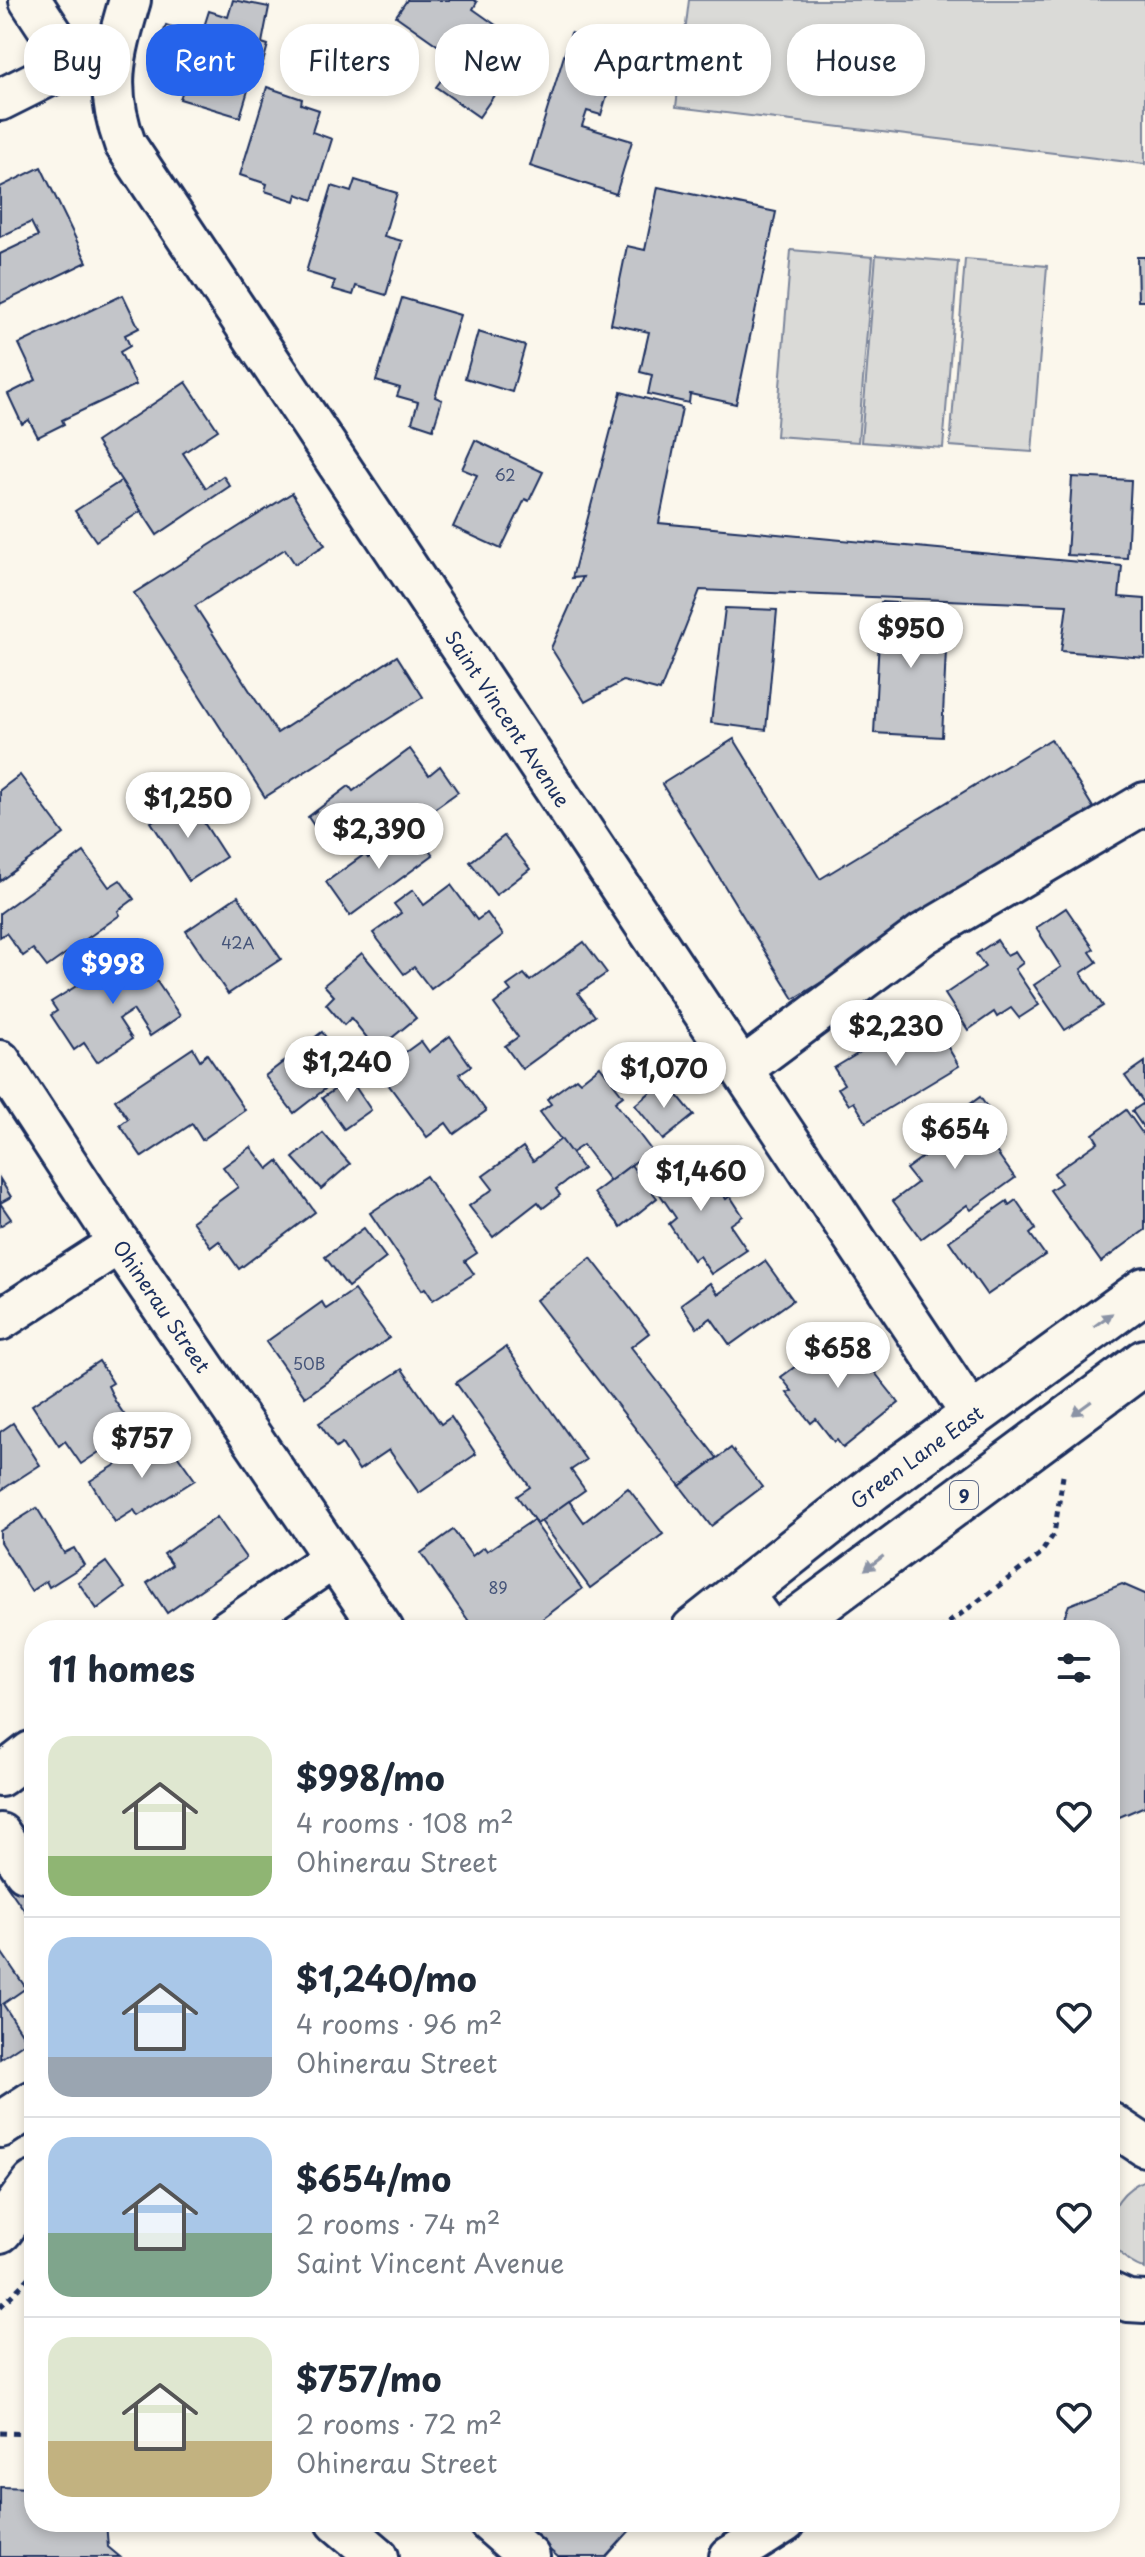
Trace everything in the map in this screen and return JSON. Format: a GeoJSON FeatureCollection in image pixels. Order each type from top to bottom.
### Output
{"type":"FeatureCollection","features":[{"type":"Feature","properties":{"kind":"main road","name":"Green Lane East"},"geometry":{"type":"LineString","coordinates":[[719,1617],[873,1488],[1145,1290]]}},
{"type":"Feature","properties":{"kind":"main road","name":"9"},"geometry":{"type":"LineString","coordinates":[[797,1620],[1145,1362]]}},
{"type":"Feature","properties":{"kind":"main road"},"geometry":{"type":"LineString","coordinates":[[0,2125],[24,2109]]}},
{"type":"Feature","properties":{"kind":"main road"},"geometry":{"type":"LineString","coordinates":[[0,2201],[24,2182]]}},
{"type":"Feature","properties":{"kind":"main road"},"geometry":{"type":"LineString","coordinates":[[0,2230],[24,2198]]}},
{"type":"Feature","properties":{"kind":"street"},"geometry":{"type":"LineString","coordinates":[[30,0],[46,24]]}},
{"type":"Feature","properties":{"kind":"street","name":"Saint Vincent Avenue"},"geometry":{"type":"LineString","coordinates":[[124,24],[130,0]]}},
{"type":"Feature","properties":{"kind":"street"},"geometry":{"type":"LineString","coordinates":[[0,100],[24,88]]}},
{"type":"Feature","properties":{"kind":"street","name":"Saint Vincent Avenue"},"geometry":{"type":"LineString","coordinates":[[113,96],[115,117],[125,144],[972,1415]]}},
{"type":"Feature","properties":{"kind":"street"},"geometry":{"type":"LineString","coordinates":[[742,1069],[923,934],[1145,803]]}},
{"type":"Feature","properties":{"kind":"street","name":"Ohinerau Street"},"geometry":{"type":"LineString","coordinates":[[0,1061],[119,1243],[376,1620]]}},
{"type":"Feature","properties":{"kind":"street"},"geometry":{"type":"LineString","coordinates":[[0,1320],[119,1243]]}},
{"type":"Feature","properties":{"kind":"street"},"geometry":{"type":"LineString","coordinates":[[243,1620],[332,1559]]}},
{"type":"Feature","properties":{"kind":"street"},"geometry":{"type":"LineString","coordinates":[[0,1834],[24,1870]]}},
{"type":"Feature","properties":{"kind":"street"},"geometry":{"type":"LineString","coordinates":[[1120,2130],[1145,2146]]}},
{"type":"Feature","properties":{"kind":"street"},"geometry":{"type":"LineString","coordinates":[[1120,2158],[1145,2153]]}},
{"type":"Feature","properties":{"kind":"street"},"geometry":{"type":"LineString","coordinates":[[349,2532],[378,2557]]}},
{"type":"Feature","properties":{"kind":"street"},"geometry":{"type":"LineString","coordinates":[[500,2532],[529,2557]]}},
{"type":"Feature","properties":{"kind":"street"},"geometry":{"type":"LineString","coordinates":[[730,2557],[770,2532]]}},
{"type":"Feature","properties":{"kind":"street"},"geometry":{"type":"LineString","coordinates":[[767,2557],[781,2532]]}},
{"type":"Feature","properties":{"kind":"path"},"geometry":{"type":"LineString","coordinates":[[953,1620],[1025,1568],[1048,1544],[1057,1522],[1067,1464]]}},
{"type":"Feature","properties":{"kind":"path"},"geometry":{"type":"LineString","coordinates":[[0,2307],[24,2283]]}},
{"type":"Feature","properties":{"kind":"path"},"geometry":{"type":"LineString","coordinates":[[0,2433],[24,2434]]}},
{"type":"Feature","properties":{"kind":"shaded area"},"geometry":{"type":"Polygon","coordinates":[[[689,0],[1145,0],[1145,164],[676,107],[677,96],[771,96],[771,24],[686,24],[689,0]]]}},
{"type":"Feature","properties":{"kind":"shaded area"},"geometry":{"type":"Polygon","coordinates":[[[791,250],[873,257],[858,442],[776,436],[791,250]]]}},
{"type":"Feature","properties":{"kind":"shaded area"},"geometry":{"type":"Polygon","coordinates":[[[876,255],[958,262],[943,448],[861,442],[876,255]]]}},
{"type":"Feature","properties":{"kind":"shaded area"},"geometry":{"type":"Polygon","coordinates":[[[965,259],[1047,266],[1032,452],[950,446],[965,259]]]}},
{"type":"Feature","properties":{"kind":"shaded area"},"geometry":{"type":"Polygon","coordinates":[[[1145,2180],[1145,2269],[1120,2253],[1120,2199],[1145,2180]]]}},
{"type":"Feature","properties":{"kind":"building"},"geometry":{"type":"Polygon","coordinates":[[[233,0],[269,7],[264,33],[264,24],[205,24],[209,11],[228,17],[233,0]]]}},
{"type":"Feature","properties":{"kind":"building"},"geometry":{"type":"Polygon","coordinates":[[[407,0],[474,0],[477,2],[473,9],[494,24],[435,24],[435,43],[419,32],[419,24],[407,24],[396,16],[407,0]]]}},
{"type":"Feature","properties":{"kind":"building"},"geometry":{"type":"Polygon","coordinates":[[[565,52],[565,96],[607,96],[601,115],[587,111],[582,126],[632,141],[616,194],[530,166],[565,52]]]}},
{"type":"Feature","properties":{"kind":"building"},"geometry":{"type":"Polygon","coordinates":[[[267,87],[280,91],[280,96],[302,99],[301,104],[319,110],[312,132],[332,139],[313,200],[297,194],[295,201],[265,191],[267,184],[240,175],[267,87]]]}},
{"type":"Feature","properties":{"kind":"building"},"geometry":{"type":"Polygon","coordinates":[[[181,96],[246,96],[240,117],[180,99],[181,96]]]}},
{"type":"Feature","properties":{"kind":"building"},"geometry":{"type":"Polygon","coordinates":[[[449,96],[494,96],[479,117],[449,96]]]}},
{"type":"Feature","properties":{"kind":"building"},"geometry":{"type":"Polygon","coordinates":[[[41,167],[87,262],[0,304],[0,254],[38,236],[31,222],[0,237],[0,187],[41,167]]]}},
{"type":"Feature","properties":{"kind":"building"},"geometry":{"type":"Polygon","coordinates":[[[355,180],[397,193],[384,236],[402,241],[386,295],[356,286],[353,295],[332,289],[335,281],[306,272],[332,186],[351,192],[355,180]]]}},
{"type":"Feature","properties":{"kind":"building"},"geometry":{"type":"Polygon","coordinates":[[[658,187],[776,212],[736,404],[690,394],[689,403],[648,394],[652,375],[640,372],[649,332],[611,324],[627,246],[645,250],[658,187]]]}},
{"type":"Feature","properties":{"kind":"building"},"geometry":{"type":"Polygon","coordinates":[[[1137,257],[1145,257],[1145,301],[1138,301],[1137,257]]]}},
{"type":"Feature","properties":{"kind":"building"},"geometry":{"type":"Polygon","coordinates":[[[123,295],[139,328],[125,335],[130,346],[120,352],[136,385],[62,420],[64,424],[38,437],[29,420],[22,424],[8,394],[36,380],[19,344],[123,295]]]}},
{"type":"Feature","properties":{"kind":"building"},"geometry":{"type":"Polygon","coordinates":[[[402,298],[460,315],[435,397],[442,400],[433,429],[412,422],[418,402],[397,396],[400,388],[376,381],[402,298]]]}},
{"type":"Feature","properties":{"kind":"building"},"geometry":{"type":"Polygon","coordinates":[[[478,332],[525,346],[512,392],[465,378],[478,332]]]}},
{"type":"Feature","properties":{"kind":"building"},"geometry":{"type":"Polygon","coordinates":[[[186,382],[218,430],[183,453],[206,488],[223,476],[230,486],[157,535],[96,442],[186,382]]]}},
{"type":"Feature","properties":{"kind":"building"},"geometry":{"type":"Polygon","coordinates":[[[621,392],[682,408],[659,523],[1122,566],[1119,597],[1145,599],[1145,658],[1061,651],[1067,605],[700,590],[660,691],[623,681],[585,702],[551,648],[583,577],[572,578],[621,392]]]}},
{"type":"Feature","properties":{"kind":"building"},"geometry":{"type":"Polygon","coordinates":[[[475,440],[543,472],[529,501],[525,499],[501,549],[453,527],[477,475],[462,469],[475,440]]]}},
{"type":"Feature","properties":{"kind":"building"},"geometry":{"type":"Polygon","coordinates":[[[1072,477],[1131,480],[1127,558],[1067,555],[1072,477]]]}},
{"type":"Feature","properties":{"kind":"building"},"geometry":{"type":"Polygon","coordinates":[[[121,481],[141,511],[96,541],[75,511],[121,481]]]}},
{"type":"Feature","properties":{"kind":"building"},"geometry":{"type":"Polygon","coordinates":[[[292,493],[325,545],[295,564],[285,549],[195,606],[277,733],[397,656],[423,697],[265,797],[134,593],[292,493]]]}},
{"type":"Feature","properties":{"kind":"building"},"geometry":{"type":"Polygon","coordinates":[[[881,602],[948,606],[942,737],[874,733],[881,602]]]}},
{"type":"Feature","properties":{"kind":"building"},"geometry":{"type":"Polygon","coordinates":[[[725,608],[777,610],[766,730],[711,723],[725,608]]]}},
{"type":"Feature","properties":{"kind":"building"},"geometry":{"type":"Polygon","coordinates":[[[734,739],[820,879],[1051,739],[1097,814],[794,999],[662,784],[734,739]]]}},
{"type":"Feature","properties":{"kind":"building"},"geometry":{"type":"Polygon","coordinates":[[[410,749],[429,775],[440,766],[458,792],[368,856],[343,822],[322,837],[308,817],[349,786],[353,791],[410,749]]]}},
{"type":"Feature","properties":{"kind":"building"},"geometry":{"type":"Polygon","coordinates":[[[20,775],[64,834],[0,881],[0,790],[20,775]]]}},
{"type":"Feature","properties":{"kind":"building"},"geometry":{"type":"Polygon","coordinates":[[[188,798],[226,857],[189,881],[151,822],[188,798]]]}},
{"type":"Feature","properties":{"kind":"building"},"geometry":{"type":"Polygon","coordinates":[[[412,826],[433,855],[350,916],[326,882],[365,854],[368,858],[412,826]]]}},
{"type":"Feature","properties":{"kind":"building"},"geometry":{"type":"Polygon","coordinates":[[[504,836],[530,869],[496,895],[470,862],[504,836]]]}},
{"type":"Feature","properties":{"kind":"building"},"geometry":{"type":"Polygon","coordinates":[[[84,852],[109,887],[120,880],[134,899],[118,911],[120,915],[47,967],[33,949],[23,956],[6,933],[0,937],[0,913],[84,852]]]}},
{"type":"Feature","properties":{"kind":"building"},"geometry":{"type":"Polygon","coordinates":[[[451,885],[477,920],[487,913],[503,935],[431,989],[414,967],[404,974],[373,933],[401,913],[394,904],[413,890],[424,905],[451,885]]]}},
{"type":"Feature","properties":{"kind":"building"},"geometry":{"type":"Polygon","coordinates":[[[238,896],[281,959],[228,994],[186,931],[238,896]]]}},
{"type":"Feature","properties":{"kind":"building"},"geometry":{"type":"Polygon","coordinates":[[[1066,908],[1094,949],[1090,952],[1097,962],[1081,973],[1103,1006],[1065,1030],[1034,985],[1061,967],[1036,928],[1066,908]]]}},
{"type":"Feature","properties":{"kind":"building"},"geometry":{"type":"Polygon","coordinates":[[[997,940],[1007,955],[1015,951],[1023,963],[1015,969],[1039,1005],[1019,1018],[1011,1008],[997,1017],[994,1012],[968,1030],[945,994],[985,967],[976,954],[997,940]]]}},
{"type":"Feature","properties":{"kind":"building"},"geometry":{"type":"Polygon","coordinates":[[[584,942],[607,973],[578,993],[595,1016],[522,1069],[505,1046],[518,1037],[494,1004],[511,991],[507,986],[524,974],[530,981],[584,942]]]}},
{"type":"Feature","properties":{"kind":"building"},"geometry":{"type":"Polygon","coordinates":[[[135,949],[180,1016],[150,1036],[133,1010],[119,1019],[132,1039],[97,1062],[84,1043],[74,1050],[51,1015],[57,1011],[51,1002],[135,949]]]}},
{"type":"Feature","properties":{"kind":"building"},"geometry":{"type":"Polygon","coordinates":[[[362,953],[416,1018],[377,1050],[351,1018],[344,1025],[326,1004],[334,996],[324,985],[362,953]]]}},
{"type":"Feature","properties":{"kind":"building"},"geometry":{"type":"Polygon","coordinates":[[[927,1012],[959,1066],[866,1122],[854,1102],[849,1105],[838,1088],[844,1084],[834,1068],[927,1012]]]}},
{"type":"Feature","properties":{"kind":"building"},"geometry":{"type":"Polygon","coordinates":[[[322,1032],[347,1065],[322,1084],[325,1089],[294,1113],[265,1076],[322,1032]]]}},
{"type":"Feature","properties":{"kind":"building"},"geometry":{"type":"Polygon","coordinates":[[[450,1036],[471,1066],[459,1074],[486,1111],[454,1134],[446,1123],[427,1137],[374,1065],[398,1048],[403,1054],[421,1041],[429,1052],[450,1036]]]}},
{"type":"Feature","properties":{"kind":"building"},"geometry":{"type":"Polygon","coordinates":[[[193,1048],[200,1060],[207,1054],[245,1110],[202,1140],[192,1124],[142,1157],[120,1125],[128,1119],[115,1100],[193,1048]]]}},
{"type":"Feature","properties":{"kind":"building"},"geometry":{"type":"Polygon","coordinates":[[[1145,1062],[1145,1130],[1132,1111],[1144,1103],[1125,1076],[1145,1062]]]}},
{"type":"Feature","properties":{"kind":"building"},"geometry":{"type":"Polygon","coordinates":[[[600,1066],[623,1096],[615,1102],[651,1150],[610,1181],[583,1145],[571,1153],[540,1112],[551,1104],[547,1099],[576,1078],[580,1082],[600,1066]]]}},
{"type":"Feature","properties":{"kind":"building"},"geometry":{"type":"Polygon","coordinates":[[[350,1079],[371,1110],[344,1129],[322,1098],[350,1079]]]}},
{"type":"Feature","properties":{"kind":"building"},"geometry":{"type":"Polygon","coordinates":[[[665,1080],[694,1115],[663,1140],[635,1105],[665,1080]]]}},
{"type":"Feature","properties":{"kind":"building"},"geometry":{"type":"Polygon","coordinates":[[[980,1097],[992,1114],[987,1118],[1003,1140],[993,1147],[1015,1178],[971,1210],[967,1205],[921,1239],[893,1201],[917,1183],[906,1169],[945,1141],[936,1129],[980,1097]]]}},
{"type":"Feature","properties":{"kind":"building"},"geometry":{"type":"Polygon","coordinates":[[[1126,1110],[1145,1137],[1145,1230],[1101,1262],[1050,1190],[1061,1183],[1054,1173],[1098,1142],[1093,1134],[1126,1110]]]}},
{"type":"Feature","properties":{"kind":"building"},"geometry":{"type":"Polygon","coordinates":[[[323,1133],[350,1164],[321,1189],[293,1158],[323,1133]]]}},
{"type":"Feature","properties":{"kind":"building"},"geometry":{"type":"Polygon","coordinates":[[[561,1139],[583,1169],[556,1189],[560,1195],[543,1208],[538,1202],[493,1237],[469,1206],[493,1189],[483,1176],[523,1147],[533,1161],[561,1139]]]}},
{"type":"Feature","properties":{"kind":"building"},"geometry":{"type":"Polygon","coordinates":[[[251,1147],[268,1169],[278,1161],[315,1212],[239,1269],[219,1241],[211,1247],[192,1221],[238,1187],[223,1167],[251,1147]]]}},
{"type":"Feature","properties":{"kind":"building"},"geometry":{"type":"Polygon","coordinates":[[[694,1151],[726,1199],[730,1196],[743,1216],[730,1225],[747,1250],[711,1274],[699,1256],[693,1260],[669,1224],[676,1218],[651,1181],[694,1151]]]}},
{"type":"Feature","properties":{"kind":"building"},"geometry":{"type":"Polygon","coordinates":[[[631,1165],[657,1198],[621,1227],[594,1193],[631,1165]]]}},
{"type":"Feature","properties":{"kind":"building"},"geometry":{"type":"Polygon","coordinates":[[[426,1176],[477,1253],[465,1261],[474,1274],[433,1300],[425,1288],[422,1290],[370,1213],[426,1176]]]}},
{"type":"Feature","properties":{"kind":"building"},"geometry":{"type":"Polygon","coordinates":[[[0,1179],[11,1197],[0,1203],[0,1179]]]}},
{"type":"Feature","properties":{"kind":"building"},"geometry":{"type":"Polygon","coordinates":[[[1016,1200],[1036,1229],[1030,1234],[1045,1255],[987,1295],[949,1241],[1007,1201],[1009,1205],[1016,1200]]]}},
{"type":"Feature","properties":{"kind":"building"},"geometry":{"type":"Polygon","coordinates":[[[0,1203],[11,1219],[0,1226],[0,1203]]]}},
{"type":"Feature","properties":{"kind":"building"},"geometry":{"type":"Polygon","coordinates":[[[364,1228],[386,1258],[348,1287],[325,1257],[364,1228]]]}},
{"type":"Feature","properties":{"kind":"building"},"geometry":{"type":"Polygon","coordinates":[[[591,1258],[649,1333],[631,1347],[717,1458],[680,1486],[536,1300],[591,1258]]]}},
{"type":"Feature","properties":{"kind":"building"},"geometry":{"type":"Polygon","coordinates":[[[765,1261],[793,1300],[730,1345],[711,1318],[697,1328],[681,1304],[710,1283],[718,1294],[765,1261]]]}},
{"type":"Feature","properties":{"kind":"building"},"geometry":{"type":"Polygon","coordinates":[[[354,1290],[389,1338],[305,1397],[266,1342],[322,1302],[326,1309],[354,1290]]]}},
{"type":"Feature","properties":{"kind":"building"},"geometry":{"type":"Polygon","coordinates":[[[833,1329],[866,1373],[872,1369],[899,1403],[843,1448],[837,1440],[834,1442],[816,1419],[811,1423],[787,1393],[792,1391],[781,1377],[804,1360],[800,1355],[833,1329]]]}},
{"type":"Feature","properties":{"kind":"building"},"geometry":{"type":"Polygon","coordinates":[[[506,1347],[586,1460],[571,1470],[585,1490],[537,1524],[517,1496],[530,1487],[456,1383],[506,1347]]]}},
{"type":"Feature","properties":{"kind":"building"},"geometry":{"type":"Polygon","coordinates":[[[99,1361],[113,1383],[108,1386],[115,1401],[134,1429],[81,1464],[65,1441],[59,1446],[32,1405],[99,1361]]]}},
{"type":"Feature","properties":{"kind":"building"},"geometry":{"type":"Polygon","coordinates":[[[402,1369],[441,1424],[451,1417],[476,1454],[419,1493],[389,1450],[359,1470],[342,1444],[336,1448],[319,1423],[402,1369]]]}},
{"type":"Feature","properties":{"kind":"building"},"geometry":{"type":"Polygon","coordinates":[[[13,1423],[40,1465],[0,1491],[0,1432],[13,1423]]]}},
{"type":"Feature","properties":{"kind":"building"},"geometry":{"type":"Polygon","coordinates":[[[163,1435],[195,1480],[138,1516],[134,1510],[115,1522],[90,1481],[163,1435]]]}},
{"type":"Feature","properties":{"kind":"building"},"geometry":{"type":"Polygon","coordinates":[[[731,1448],[762,1487],[711,1526],[680,1486],[731,1448]]]}},
{"type":"Feature","properties":{"kind":"building"},"geometry":{"type":"Polygon","coordinates":[[[628,1488],[663,1534],[590,1588],[541,1521],[569,1501],[584,1522],[628,1488]]]}},
{"type":"Feature","properties":{"kind":"building"},"geometry":{"type":"Polygon","coordinates":[[[37,1508],[64,1553],[74,1548],[84,1565],[49,1587],[46,1581],[31,1591],[0,1542],[0,1531],[37,1508]]]}},
{"type":"Feature","properties":{"kind":"building"},"geometry":{"type":"Polygon","coordinates":[[[217,1517],[246,1558],[167,1613],[147,1583],[172,1565],[164,1554],[217,1517]]]}},
{"type":"Feature","properties":{"kind":"building"},"geometry":{"type":"Polygon","coordinates":[[[533,1520],[582,1589],[541,1620],[468,1620],[421,1553],[453,1530],[472,1556],[484,1547],[487,1551],[533,1520]]]}},
{"type":"Feature","properties":{"kind":"building"},"geometry":{"type":"Polygon","coordinates":[[[106,1562],[125,1588],[97,1609],[78,1582],[106,1562]]]}},
{"type":"Feature","properties":{"kind":"building"},"geometry":{"type":"Polygon","coordinates":[[[1122,1584],[1145,1594],[1145,1806],[1120,1817],[1120,1620],[1063,1620],[1069,1605],[1122,1584]]]}},
{"type":"Feature","properties":{"kind":"building"},"geometry":{"type":"Polygon","coordinates":[[[24,1872],[24,1910],[6,1884],[24,1872]]]}},
{"type":"Feature","properties":{"kind":"building"},"geometry":{"type":"Polygon","coordinates":[[[0,1950],[24,1985],[24,1989],[3,2004],[24,2036],[24,2043],[0,2059],[0,1950]]]}},
{"type":"Feature","properties":{"kind":"building"},"geometry":{"type":"Polygon","coordinates":[[[0,2487],[24,2488],[24,2532],[107,2532],[108,2547],[120,2557],[0,2557],[0,2487]]]}},
{"type":"Feature","properties":{"kind":"building"},"geometry":{"type":"Polygon","coordinates":[[[529,2532],[629,2532],[606,2557],[558,2557],[529,2532]]]}}]}
